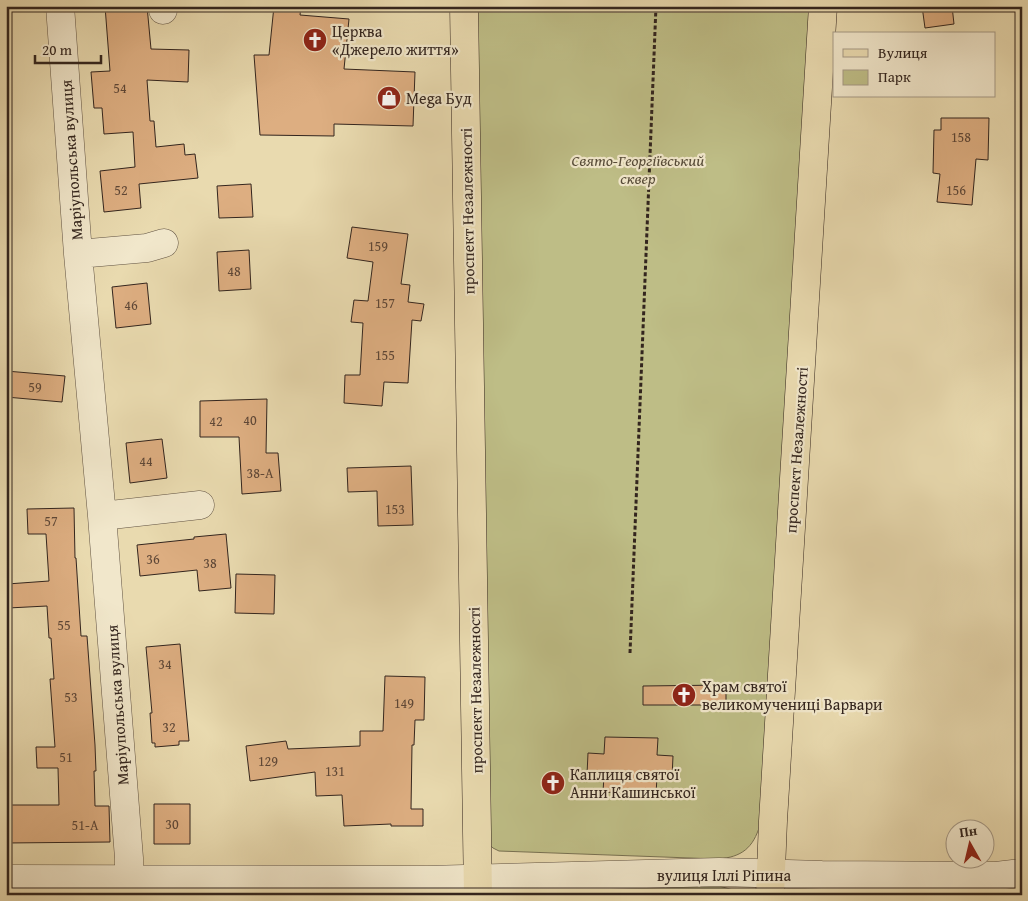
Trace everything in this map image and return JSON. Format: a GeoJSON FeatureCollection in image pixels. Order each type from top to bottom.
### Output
{"type":"FeatureCollection","features":[{"type":"Feature","properties":{"kind":"main road","name":"проспект Незалежності"},"geometry":{"type":"LineString","coordinates":[[464,6],[478,887]]}},
{"type":"Feature","properties":{"kind":"main road","name":"проспект Незалежності"},"geometry":{"type":"LineString","coordinates":[[770,884],[823,6]]}},
{"type":"Feature","properties":{"kind":"street","name":"Маріупольська вулиця"},"geometry":{"type":"LineString","coordinates":[[60,6],[78,254],[102,516],[129,858],[129,887]]}},
{"type":"Feature","properties":{"kind":"street","name":"Маріупольська вулиця"},"geometry":{"type":"LineString","coordinates":[[78,254],[147,248],[164,243]]}},
{"type":"Feature","properties":{"kind":"street"},"geometry":{"type":"LineString","coordinates":[[102,516],[200,505]]}},
{"type":"Feature","properties":{"kind":"street","name":"вулиця Іллі Ріпина"},"geometry":{"type":"LineString","coordinates":[[6,879],[129,887],[478,887],[719,872],[770,884],[837,885],[996,876],[1019,868]]}},
{"type":"Feature","properties":{"kind":"path"},"geometry":{"type":"LineString","coordinates":[[630,653],[656,6]]}},
{"type":"Feature","properties":{"kind":"green space","name":"Свято-Георгіївський сквер"},"geometry":{"type":"Polygon","coordinates":[[[473,6],[810,6],[760,825],[750,845],[734,856],[718,859],[499,851],[488,843],[473,6]]]}},
{"type":"Feature","properties":{"kind":"green space"},"geometry":{"type":"Polygon","coordinates":[[[513,884],[719,886],[737,891],[742,895],[495,895],[496,891],[513,884]]]}},
{"type":"Feature","properties":{"kind":"building"},"geometry":{"type":"Polygon","coordinates":[[[105,6],[147,6],[151,49],[189,50],[188,82],[147,80],[150,121],[154,121],[156,147],[184,144],[185,155],[195,154],[198,178],[139,184],[141,208],[104,212],[100,171],[135,167],[133,132],[104,134],[102,108],[94,108],[91,72],[110,71],[105,6]]]}},
{"type":"Feature","properties":{"kind":"building"},"geometry":{"type":"Polygon","coordinates":[[[274,6],[301,6],[300,15],[349,19],[344,69],[415,72],[413,126],[334,124],[334,136],[260,135],[254,55],[269,55],[274,6]]]}},
{"type":"Feature","properties":{"kind":"building"},"geometry":{"type":"Polygon","coordinates":[[[922,6],[952,6],[954,24],[925,28],[922,6]]]}},
{"type":"Feature","properties":{"kind":"building"},"geometry":{"type":"Polygon","coordinates":[[[941,118],[989,118],[988,160],[976,159],[972,205],[937,202],[940,174],[933,173],[934,130],[941,130],[941,118]]]}},
{"type":"Feature","properties":{"kind":"building"},"geometry":{"type":"Polygon","coordinates":[[[251,184],[253,217],[219,218],[217,186],[251,184]]]}},
{"type":"Feature","properties":{"kind":"building"},"geometry":{"type":"Polygon","coordinates":[[[352,227],[408,234],[401,284],[410,285],[408,302],[424,304],[421,321],[412,320],[408,383],[384,382],[382,406],[344,403],[345,375],[360,375],[363,323],[351,322],[354,300],[368,301],[373,262],[347,258],[352,227]]]}},
{"type":"Feature","properties":{"kind":"building"},"geometry":{"type":"Polygon","coordinates":[[[249,250],[251,289],[219,291],[217,252],[249,250]]]}},
{"type":"Feature","properties":{"kind":"building"},"geometry":{"type":"Polygon","coordinates":[[[147,283],[151,324],[116,328],[112,287],[147,283]]]}},
{"type":"Feature","properties":{"kind":"building"},"geometry":{"type":"Polygon","coordinates":[[[6,371],[65,376],[62,402],[6,397],[6,371]]]}},
{"type":"Feature","properties":{"kind":"building"},"geometry":{"type":"Polygon","coordinates":[[[267,399],[266,453],[278,453],[281,491],[242,494],[239,437],[200,437],[200,401],[267,399]]]}},
{"type":"Feature","properties":{"kind":"building"},"geometry":{"type":"Polygon","coordinates":[[[162,439],[167,478],[130,483],[126,443],[162,439]]]}},
{"type":"Feature","properties":{"kind":"building"},"geometry":{"type":"Polygon","coordinates":[[[411,466],[413,525],[378,526],[377,491],[348,492],[347,468],[411,466]]]}},
{"type":"Feature","properties":{"kind":"building"},"geometry":{"type":"Polygon","coordinates":[[[74,508],[75,558],[81,636],[87,636],[95,745],[95,806],[109,806],[110,842],[6,843],[6,805],[59,805],[58,768],[37,768],[36,747],[55,747],[50,679],[54,679],[47,606],[8,608],[7,584],[49,581],[46,534],[28,534],[27,509],[74,508]]]}},
{"type":"Feature","properties":{"kind":"building"},"geometry":{"type":"Polygon","coordinates":[[[226,534],[231,588],[199,591],[197,570],[140,576],[137,545],[226,534]]]}},
{"type":"Feature","properties":{"kind":"building"},"geometry":{"type":"Polygon","coordinates":[[[236,574],[275,575],[274,614],[235,613],[236,574]]]}},
{"type":"Feature","properties":{"kind":"building"},"geometry":{"type":"Polygon","coordinates":[[[180,644],[189,741],[179,741],[179,745],[155,747],[155,743],[152,743],[150,713],[152,713],[146,647],[180,644]]]}},
{"type":"Feature","properties":{"kind":"building"},"geometry":{"type":"Polygon","coordinates":[[[385,676],[425,677],[424,720],[415,720],[414,745],[412,745],[411,809],[423,809],[423,826],[391,826],[391,824],[344,826],[342,795],[316,796],[315,772],[250,781],[246,746],[286,741],[288,749],[360,746],[360,731],[383,731],[385,676]]]}},
{"type":"Feature","properties":{"kind":"building","name":"Храм святої великомучениці Варвари"},"geometry":{"type":"Polygon","coordinates":[[[726,685],[726,705],[643,705],[643,686],[726,685]]]}},
{"type":"Feature","properties":{"kind":"building"},"geometry":{"type":"Polygon","coordinates":[[[605,737],[658,738],[657,755],[673,756],[672,778],[657,777],[656,794],[603,792],[604,776],[587,775],[588,753],[604,754],[605,737]]]}},
{"type":"Feature","properties":{"kind":"building"},"geometry":{"type":"Polygon","coordinates":[[[154,804],[190,804],[190,844],[154,844],[154,804]]]}},
{"type":"Feature","properties":{"kind":"place","name":"Церква «Джерело життя»"},"geometry":{"type":"Point","coordinates":[315,40]}},
{"type":"Feature","properties":{"kind":"place","name":"Mega Буд"},"geometry":{"type":"Point","coordinates":[389,98]}},
{"type":"Feature","properties":{"kind":"place","name":"Храм святої великомучениці Варвари"},"geometry":{"type":"Point","coordinates":[684,695]}},
{"type":"Feature","properties":{"kind":"place","name":"Каплиця cвятої Анни Кашинської"},"geometry":{"type":"Point","coordinates":[553,783]}}]}
